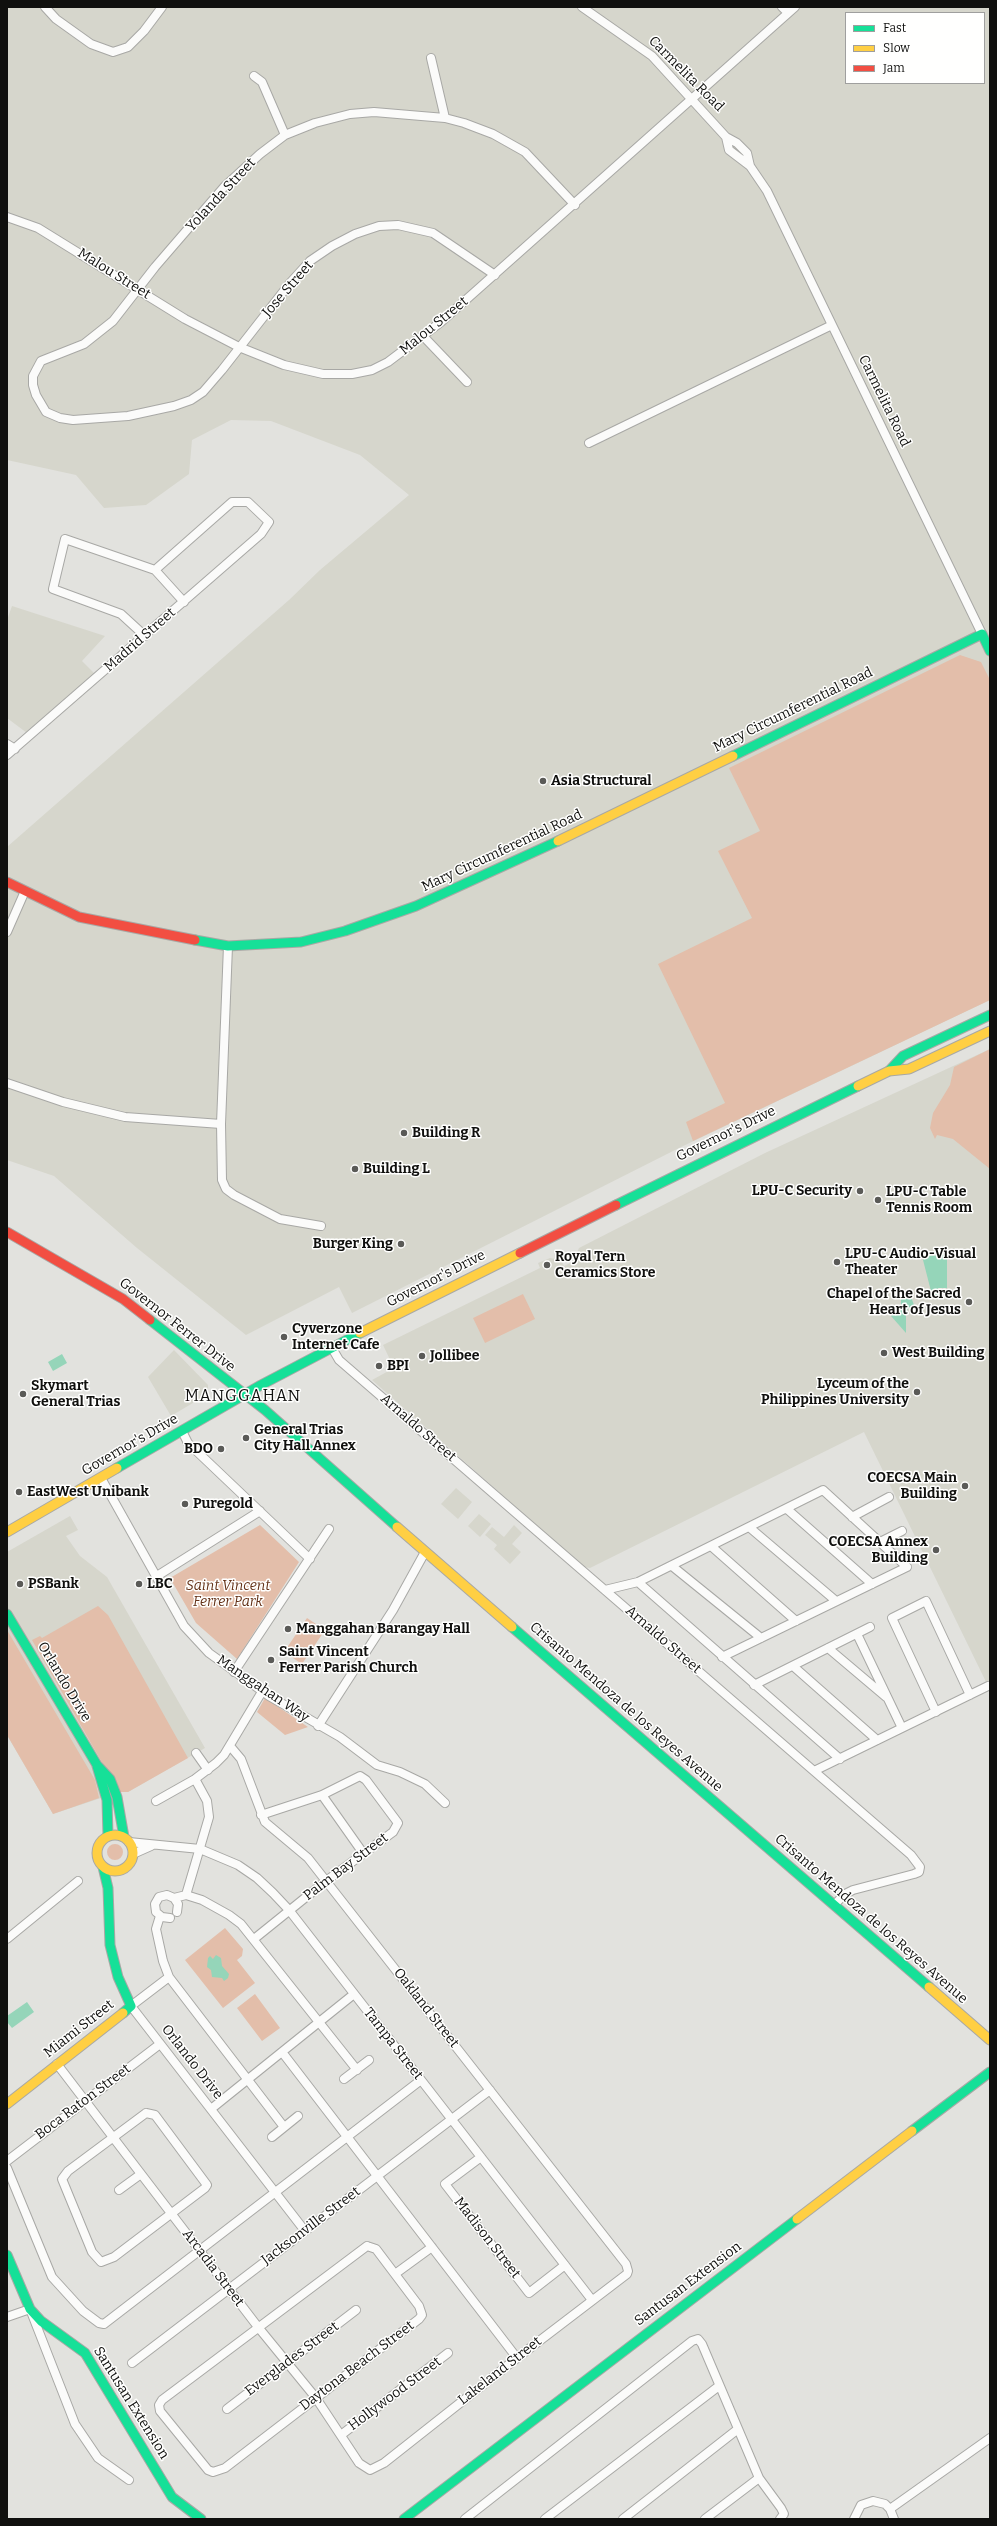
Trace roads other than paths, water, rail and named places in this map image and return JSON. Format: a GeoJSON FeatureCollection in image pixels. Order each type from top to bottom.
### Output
{"type":"FeatureCollection","features":[{"type":"Feature","properties":{"kind":"street"},"geometry":{"type":"LineString","coordinates":[[45,7],[56,19],[91,44],[113,52],[128,47],[162,7]]}},
{"type":"Feature","properties":{"kind":"street","name":"Carmelita Road"},"geometry":{"type":"LineString","coordinates":[[582,7],[652,56],[694,99],[726,137],[737,143],[747,153],[750,166],[767,191],[990,651]]}},
{"type":"Feature","properties":{"kind":"street","name":"Malou Street"},"geometry":{"type":"LineString","coordinates":[[7,217],[38,228],[185,319],[239,347],[284,365],[323,374],[352,374],[372,370],[388,362],[424,337],[694,99],[785,10],[795,7]]}},
{"type":"Feature","properties":{"kind":"street"},"geometry":{"type":"LineString","coordinates":[[431,58],[445,118]]}},
{"type":"Feature","properties":{"kind":"street"},"geometry":{"type":"LineString","coordinates":[[254,76],[262,82],[285,135]]}},
{"type":"Feature","properties":{"kind":"street","name":"Yolanda Street"},"geometry":{"type":"LineString","coordinates":[[239,347],[203,392],[191,400],[174,406],[128,416],[73,420],[60,418],[46,412],[36,395],[33,385],[36,369],[41,361],[71,350],[98,334],[114,321],[155,267],[224,187],[260,154],[285,135],[315,123],[368,112],[445,118],[493,134],[525,152],[575,205]]}},
{"type":"Feature","properties":{"kind":"street","name":"Jose Street"},"geometry":{"type":"LineString","coordinates":[[239,347],[290,283],[310,262],[332,246],[355,234],[379,226],[398,225],[433,233],[496,275]]}},
{"type":"Feature","properties":{"kind":"street"},"geometry":{"type":"LineString","coordinates":[[589,443],[832,325]]}},
{"type":"Feature","properties":{"kind":"street"},"geometry":{"type":"LineString","coordinates":[[424,337],[467,382]]}},
{"type":"Feature","properties":{"kind":"street","name":"Madrid Street"},"geometry":{"type":"LineString","coordinates":[[7,755],[262,534],[269,522],[248,502],[232,502],[155,570]]}},
{"type":"Feature","properties":{"kind":"street"},"geometry":{"type":"LineString","coordinates":[[145,636],[121,614],[53,589],[65,539],[155,570],[184,602]]}},
{"type":"Feature","properties":{"kind":"street","name":"Mary Circumferential Road"},"geometry":{"type":"LineString","coordinates":[[7,882],[78,917],[141,931],[228,946],[301,942],[345,931],[416,906],[532,854],[982,634]]}},
{"type":"Feature","properties":{"kind":"street"},"geometry":{"type":"LineString","coordinates":[[7,744],[15,749]]}},
{"type":"Feature","properties":{"kind":"street"},"geometry":{"type":"LineString","coordinates":[[7,932],[25,891]]}},
{"type":"Feature","properties":{"kind":"street"},"geometry":{"type":"LineString","coordinates":[[228,946],[221,1124],[222,1180],[226,1189],[246,1202],[280,1218],[321,1226]]}},
{"type":"Feature","properties":{"kind":"street","name":"Governor's Drive"},"geometry":{"type":"LineString","coordinates":[[7,1532],[245,1395],[332,1348],[682,1171],[889,1071],[904,1056],[990,1015]]}},
{"type":"Feature","properties":{"kind":"street","name":"Governor's Drive"},"geometry":{"type":"LineString","coordinates":[[889,1071],[909,1069],[990,1030]]}},
{"type":"Feature","properties":{"kind":"street"},"geometry":{"type":"LineString","coordinates":[[7,1083],[62,1102],[125,1117],[221,1124]]}},
{"type":"Feature","properties":{"kind":"street","name":"Governor Ferrer Drive"},"geometry":{"type":"LineString","coordinates":[[7,1232],[123,1299],[245,1395]]}},
{"type":"Feature","properties":{"kind":"street","name":"Arnaldo Street"},"geometry":{"type":"LineString","coordinates":[[332,1348],[339,1360],[911,1855],[920,1867],[919,1872],[914,1874],[853,1890],[834,1905]]}},
{"type":"Feature","properties":{"kind":"street","name":"Crisanto Mendoza de los Reyes Avenue"},"geometry":{"type":"LineString","coordinates":[[245,1395],[990,2040]]}},
{"type":"Feature","properties":{"kind":"street"},"geometry":{"type":"LineString","coordinates":[[182,1431],[188,1443],[310,1559]]}},
{"type":"Feature","properties":{"kind":"street","name":"Manggahan Way"},"geometry":{"type":"LineString","coordinates":[[101,1478],[184,1626],[209,1653],[234,1672],[318,1726],[389,1617],[425,1552]]}},
{"type":"Feature","properties":{"kind":"street"},"geometry":{"type":"LineString","coordinates":[[605,1590],[638,1582],[823,1490],[907,1567],[722,1657]]}},
{"type":"Feature","properties":{"kind":"street"},"geometry":{"type":"LineString","coordinates":[[852,1517],[889,1497]]}},
{"type":"Feature","properties":{"kind":"street"},"geometry":{"type":"LineString","coordinates":[[787,1509],[872,1584]]}},
{"type":"Feature","properties":{"kind":"street"},"geometry":{"type":"LineString","coordinates":[[156,1576],[260,1511]]}},
{"type":"Feature","properties":{"kind":"street"},"geometry":{"type":"LineString","coordinates":[[749,1526],[836,1601]]}},
{"type":"Feature","properties":{"kind":"street"},"geometry":{"type":"LineString","coordinates":[[234,1672],[329,1529]]}},
{"type":"Feature","properties":{"kind":"street"},"geometry":{"type":"LineString","coordinates":[[880,1542],[902,1531]]}},
{"type":"Feature","properties":{"kind":"street"},"geometry":{"type":"LineString","coordinates":[[711,1546],[796,1621]]}},
{"type":"Feature","properties":{"kind":"street"},"geometry":{"type":"LineString","coordinates":[[672,1566],[761,1638]]}},
{"type":"Feature","properties":{"kind":"street"},"geometry":{"type":"LineString","coordinates":[[638,1582],[840,1759]]}},
{"type":"Feature","properties":{"kind":"street"},"geometry":{"type":"LineString","coordinates":[[936,1712],[892,1618],[926,1601],[970,1695]]}},
{"type":"Feature","properties":{"kind":"street","name":"Orlando Drive"},"geometry":{"type":"LineString","coordinates":[[7,1614],[97,1765],[110,1779],[117,1797],[126,1839]]}},
{"type":"Feature","properties":{"kind":"street"},"geometry":{"type":"LineString","coordinates":[[754,1685],[870,1627]]}},
{"type":"Feature","properties":{"kind":"street"},"geometry":{"type":"LineString","coordinates":[[857,1634],[902,1728]]}},
{"type":"Feature","properties":{"kind":"street"},"geometry":{"type":"LineString","coordinates":[[828,1648],[888,1699]]}},
{"type":"Feature","properties":{"kind":"street"},"geometry":{"type":"LineString","coordinates":[[793,1666],[877,1740]]}},
{"type":"Feature","properties":{"kind":"street"},"geometry":{"type":"LineString","coordinates":[[814,1771],[988,1686]]}},
{"type":"Feature","properties":{"kind":"street"},"geometry":{"type":"LineString","coordinates":[[156,1802],[208,1770],[224,1754],[260,1695]]}},
{"type":"Feature","properties":{"kind":"street"},"geometry":{"type":"LineString","coordinates":[[318,1726],[340,1737],[377,1765],[425,1784],[445,1804]]}},
{"type":"Feature","properties":{"kind":"street","name":"Oakland Street"},"geometry":{"type":"LineString","coordinates":[[230,1746],[241,1759],[261,1815],[265,1822],[308,1858],[626,2264],[628,2271]]}},
{"type":"Feature","properties":{"kind":"street"},"geometry":{"type":"LineString","coordinates":[[196,1753],[208,1770]]}},
{"type":"Feature","properties":{"kind":"street","name":"Orlando Drive"},"geometry":{"type":"LineString","coordinates":[[97,1765],[107,1800],[108,1836]]}},
{"type":"Feature","properties":{"kind":"street","name":"Palm Bay Street"},"geometry":{"type":"LineString","coordinates":[[254,1939],[326,1881],[393,1832],[398,1824],[397,1819],[364,1777],[356,1777],[322,1795],[261,1815]]}},
{"type":"Feature","properties":{"kind":"street"},"geometry":{"type":"LineString","coordinates":[[186,1895],[200,1849],[209,1809],[195,1779]]}},
{"type":"Feature","properties":{"kind":"street"},"geometry":{"type":"LineString","coordinates":[[322,1795],[363,1853]]}},
{"type":"Feature","properties":{"kind":"street"},"geometry":{"type":"LineString","coordinates":[[119,1835],[126,1839],[133,1854],[130,1864],[116,1871],[103,1867],[99,1862],[97,1851],[103,1840],[108,1836],[119,1835]]}},
{"type":"Feature","properties":{"kind":"street","name":"Tampa Street"},"geometry":{"type":"LineString","coordinates":[[126,1839],[155,1845],[200,1849],[238,1865],[257,1878],[289,1910],[592,2300]]}},
{"type":"Feature","properties":{"kind":"street","name":"Tampa Street"},"geometry":{"type":"LineString","coordinates":[[133,1854],[155,1845]]}},
{"type":"Feature","properties":{"kind":"street","name":"Orlando Drive"},"geometry":{"type":"LineString","coordinates":[[103,1867],[108,1888],[110,1945],[118,1977],[131,2006],[305,2231]]}},
{"type":"Feature","properties":{"kind":"street","name":"Orlando Drive"},"geometry":{"type":"LineString","coordinates":[[108,1888],[116,1871]]}},
{"type":"Feature","properties":{"kind":"street"},"geometry":{"type":"LineString","coordinates":[[7,1939],[78,1881]]}},
{"type":"Feature","properties":{"kind":"street"},"geometry":{"type":"LineString","coordinates":[[284,2127],[169,1977],[162,1961],[156,1929],[160,1916],[155,1907],[157,1899],[164,1895],[174,1898],[186,1895],[230,1915],[254,1939],[357,2070]]}},
{"type":"Feature","properties":{"kind":"street"},"geometry":{"type":"LineString","coordinates":[[174,1898],[178,1904],[176,1912]]}},
{"type":"Feature","properties":{"kind":"street"},"geometry":{"type":"LineString","coordinates":[[160,1916],[170,1918]]}},
{"type":"Feature","properties":{"kind":"street","name":"Miami Street"},"geometry":{"type":"LineString","coordinates":[[7,2104],[169,1977]]}},
{"type":"Feature","properties":{"kind":"street"},"geometry":{"type":"LineString","coordinates":[[211,2109],[354,1994]]}},
{"type":"Feature","properties":{"kind":"street","name":"Boca Raton Street"},"geometry":{"type":"LineString","coordinates":[[7,2161],[160,2044]]}},
{"type":"Feature","properties":{"kind":"street"},"geometry":{"type":"LineString","coordinates":[[282,2052],[517,2358]]}},
{"type":"Feature","properties":{"kind":"street"},"geometry":{"type":"LineString","coordinates":[[344,2079],[369,2060]]}},
{"type":"Feature","properties":{"kind":"street","name":"Arcadia Street"},"geometry":{"type":"LineString","coordinates":[[57,2064],[258,2327],[316,2398],[359,2463],[370,2470]]}},
{"type":"Feature","properties":{"kind":"street","name":"Santusan Extension"},"geometry":{"type":"LineString","coordinates":[[404,2519],[990,2072]]}},
{"type":"Feature","properties":{"kind":"street"},"geometry":{"type":"LineString","coordinates":[[7,2168],[52,2277],[83,2311],[99,2323],[104,2324],[421,2080]]}},
{"type":"Feature","properties":{"kind":"street","name":"Jacksonville Street"},"geometry":{"type":"LineString","coordinates":[[132,2362],[490,2090]]}},
{"type":"Feature","properties":{"kind":"street"},"geometry":{"type":"LineString","coordinates":[[146,2113],[155,2115],[206,2181],[205,2188],[172,2214],[114,2257],[101,2262],[96,2258],[62,2179],[68,2171],[114,2138],[146,2113]]}},
{"type":"Feature","properties":{"kind":"street"},"geometry":{"type":"LineString","coordinates":[[272,2136],[298,2116]]}},
{"type":"Feature","properties":{"kind":"street","name":"Madison Street"},"geometry":{"type":"LineString","coordinates":[[481,2157],[445,2184],[529,2292],[565,2265]]}},
{"type":"Feature","properties":{"kind":"street"},"geometry":{"type":"LineString","coordinates":[[119,2190],[141,2174]]}},
{"type":"Feature","properties":{"kind":"street","name":"Daytona Beach Street"},"geometry":{"type":"LineString","coordinates":[[367,2246],[376,2249],[395,2274],[419,2306],[422,2315],[414,2323],[225,2468],[213,2472],[204,2467],[165,2417],[159,2405],[167,2395],[367,2246]]}},
{"type":"Feature","properties":{"kind":"street"},"geometry":{"type":"LineString","coordinates":[[395,2274],[432,2247]]}},
{"type":"Feature","properties":{"kind":"street"},"geometry":{"type":"LineString","coordinates":[[7,2255],[75,2424],[98,2458],[129,2480]]}},
{"type":"Feature","properties":{"kind":"street","name":"Lakeland Street"},"geometry":{"type":"LineString","coordinates":[[370,2470],[384,2463],[592,2300],[624,2278],[628,2271]]}},
{"type":"Feature","properties":{"kind":"street"},"geometry":{"type":"LineString","coordinates":[[7,2317],[30,2309]]}},
{"type":"Feature","properties":{"kind":"street","name":"Santusan Extension"},"geometry":{"type":"LineString","coordinates":[[30,2309],[41,2321],[85,2353],[172,2497],[201,2519]]}},
{"type":"Feature","properties":{"kind":"street","name":"Everglades Street"},"geometry":{"type":"LineString","coordinates":[[227,2409],[356,2310]]}},
{"type":"Feature","properties":{"kind":"street"},"geometry":{"type":"LineString","coordinates":[[465,2519],[692,2341],[698,2339],[702,2344],[718,2386],[759,2478],[784,2514],[780,2519]]}},
{"type":"Feature","properties":{"kind":"street","name":"Hollywood Street"},"geometry":{"type":"LineString","coordinates":[[341,2435],[448,2353]]}},
{"type":"Feature","properties":{"kind":"street"},"geometry":{"type":"LineString","coordinates":[[545,2519],[718,2386]]}},
{"type":"Feature","properties":{"kind":"street"},"geometry":{"type":"LineString","coordinates":[[623,2519],[738,2429]]}},
{"type":"Feature","properties":{"kind":"street"},"geometry":{"type":"LineString","coordinates":[[890,2509],[990,2438]]}},
{"type":"Feature","properties":{"kind":"street"},"geometry":{"type":"LineString","coordinates":[[705,2519],[759,2478]]}},
{"type":"Feature","properties":{"kind":"street"},"geometry":{"type":"LineString","coordinates":[[854,2519],[857,2510],[867,2502],[880,2502],[890,2509],[894,2519]]}},
{"type":"Feature","properties":{"kind":"place","name":"Asia Structural"},"geometry":{"type":"Point","coordinates":[543,781]}},
{"type":"Feature","properties":{"kind":"place","name":"Building R"},"geometry":{"type":"Point","coordinates":[404,1133]}},
{"type":"Feature","properties":{"kind":"place","name":"Building L"},"geometry":{"type":"Point","coordinates":[355,1169]}},
{"type":"Feature","properties":{"kind":"place","name":"LPU-C Security"},"geometry":{"type":"Point","coordinates":[860,1191]}},
{"type":"Feature","properties":{"kind":"place","name":"LPU-C Table Tennis Room"},"geometry":{"type":"Point","coordinates":[878,1200]}},
{"type":"Feature","properties":{"kind":"place","name":"Burger King"},"geometry":{"type":"Point","coordinates":[401,1244]}},
{"type":"Feature","properties":{"kind":"place","name":"LPU-C Audio-Visual Theater"},"geometry":{"type":"Point","coordinates":[837,1262]}},
{"type":"Feature","properties":{"kind":"place","name":"Royal Tern Ceramics Store"},"geometry":{"type":"Point","coordinates":[547,1265]}},
{"type":"Feature","properties":{"kind":"place","name":"Chapel of the Sacred Heart of Jesus"},"geometry":{"type":"Point","coordinates":[969,1302]}},
{"type":"Feature","properties":{"kind":"place","name":"Cyverzone Internet Cafe"},"geometry":{"type":"Point","coordinates":[284,1337]}},
{"type":"Feature","properties":{"kind":"place","name":"West Building"},"geometry":{"type":"Point","coordinates":[884,1353]}},
{"type":"Feature","properties":{"kind":"place","name":"Jollibee"},"geometry":{"type":"Point","coordinates":[422,1356]}},
{"type":"Feature","properties":{"kind":"place","name":"BPI"},"geometry":{"type":"Point","coordinates":[379,1366]}},
{"type":"Feature","properties":{"kind":"place","name":"Lyceum of the Philippines University"},"geometry":{"type":"Point","coordinates":[917,1392]}},
{"type":"Feature","properties":{"kind":"place","name":"Skymart General Trias"},"geometry":{"type":"Point","coordinates":[23,1394]}},
{"type":"Feature","properties":{"kind":"place","name":"General Trias City Hall Annex"},"geometry":{"type":"Point","coordinates":[246,1438]}},
{"type":"Feature","properties":{"kind":"place","name":"BDO"},"geometry":{"type":"Point","coordinates":[221,1449]}},
{"type":"Feature","properties":{"kind":"place","name":"COECSA Main Building"},"geometry":{"type":"Point","coordinates":[965,1486]}},
{"type":"Feature","properties":{"kind":"place","name":"EastWest Unibank"},"geometry":{"type":"Point","coordinates":[19,1492]}},
{"type":"Feature","properties":{"kind":"place","name":"Puregold"},"geometry":{"type":"Point","coordinates":[185,1504]}},
{"type":"Feature","properties":{"kind":"place","name":"COECSA Annex Building"},"geometry":{"type":"Point","coordinates":[936,1550]}},
{"type":"Feature","properties":{"kind":"place","name":"PSBank"},"geometry":{"type":"Point","coordinates":[20,1584]}},
{"type":"Feature","properties":{"kind":"place","name":"LBC"},"geometry":{"type":"Point","coordinates":[139,1584]}},
{"type":"Feature","properties":{"kind":"place","name":"Manggahan Barangay Hall"},"geometry":{"type":"Point","coordinates":[288,1629]}},
{"type":"Feature","properties":{"kind":"place","name":"Saint Vincent Ferrer Parish Church"},"geometry":{"type":"Point","coordinates":[271,1660]}},
{"type":"Feature","properties":{"kind":"district","name":"MANGGAHAN"},"geometry":{"type":"Point","coordinates":[243,1397]}},
{"type":"Feature","properties":{"kind":"park label","name":"Saint Vincent Ferrer Park"},"geometry":{"type":"Point","coordinates":[228,1594]}}]}
